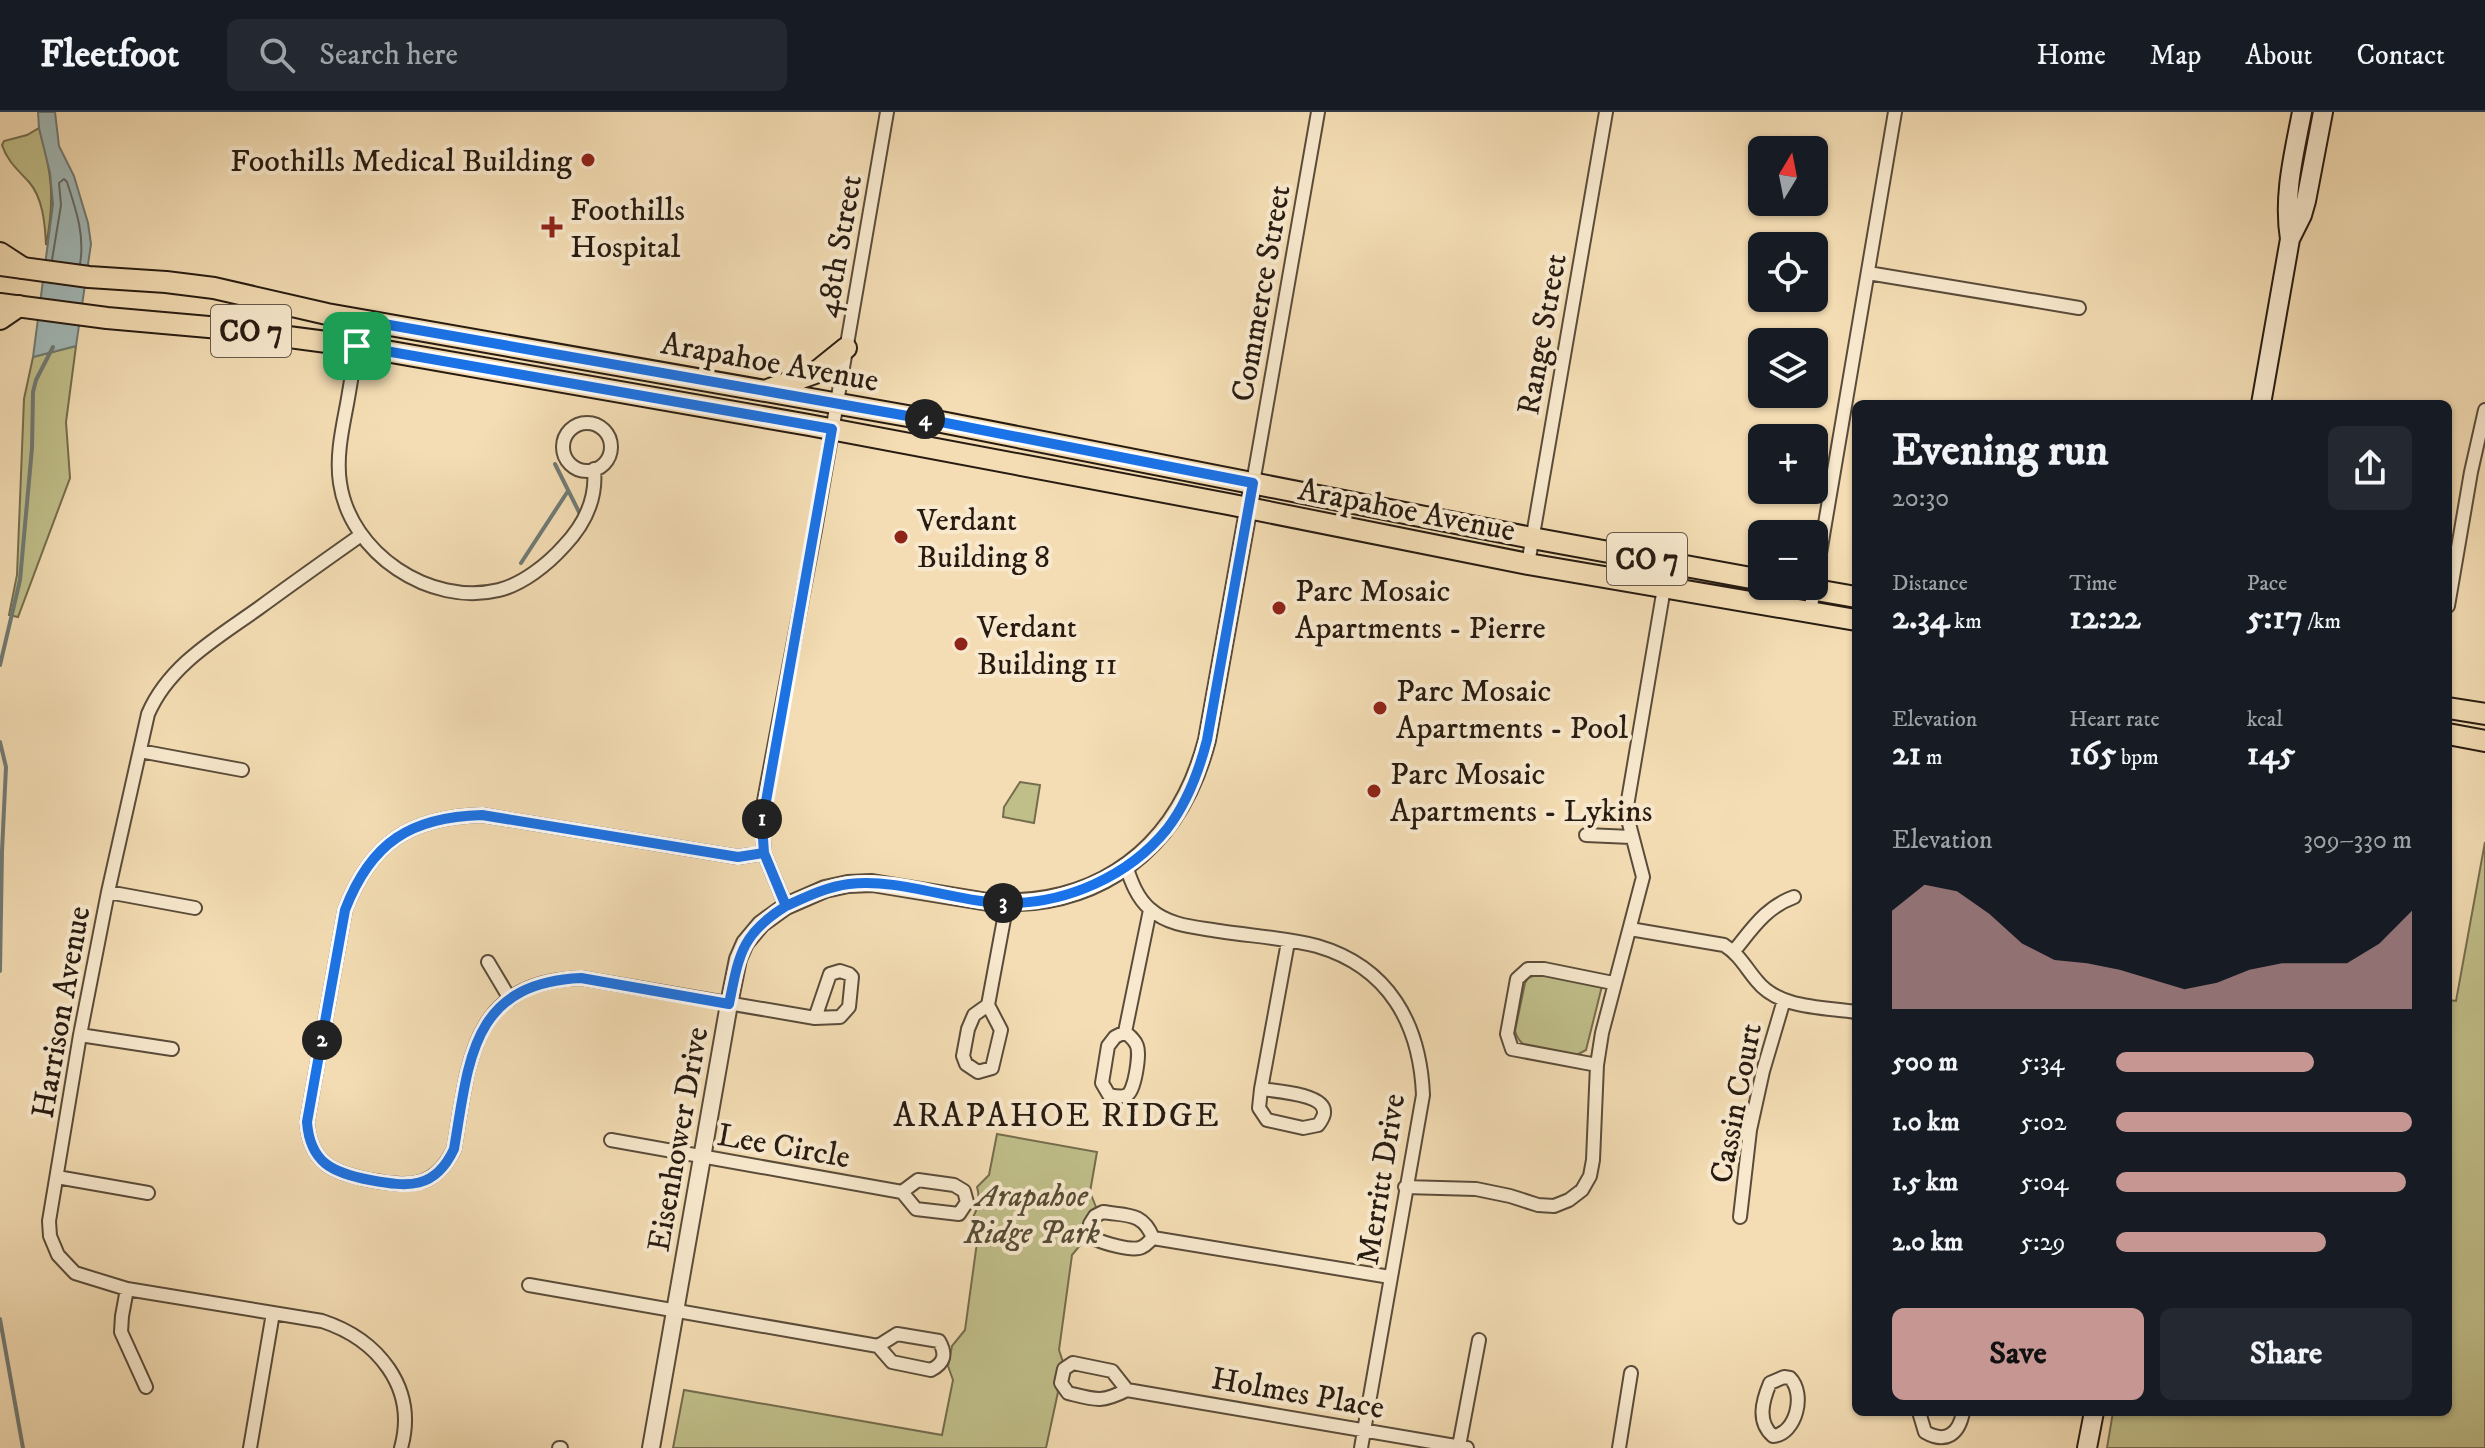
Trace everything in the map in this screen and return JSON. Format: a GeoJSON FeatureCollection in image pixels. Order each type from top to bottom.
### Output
{"type":"FeatureCollection","features":[{"type":"Feature","properties":{"kind":"main road"},"geometry":{"type":"LineString","coordinates":[[2290,239],[2288,189],[2302,112]]}},
{"type":"Feature","properties":{"kind":"main road"},"geometry":{"type":"LineString","coordinates":[[2262,400],[2290,239],[2306,201],[2323,112]]}},
{"type":"Feature","properties":{"kind":"main road"},"geometry":{"type":"LineString","coordinates":[[0,253],[23,268]]}},
{"type":"Feature","properties":{"kind":"main road","name":"Arapahoe Avenue"},"geometry":{"type":"LineString","coordinates":[[0,265],[89,277],[201,286],[301,309],[767,390],[1748,577]]}},
{"type":"Feature","properties":{"kind":"main road"},"geometry":{"type":"LineString","coordinates":[[0,319],[10,305]]}},
{"type":"Feature","properties":{"kind":"main road","name":"Arapahoe Avenue"},"geometry":{"type":"LineString","coordinates":[[10,305],[200,325],[357,346],[832,429],[1528,564],[1852,619]]}},
{"type":"Feature","properties":{"kind":"main road"},"geometry":{"type":"LineString","coordinates":[[767,390],[815,373],[846,348]]}},
{"type":"Feature","properties":{"kind":"main road"},"geometry":{"type":"LineString","coordinates":[[1828,592],[1852,596]]}},
{"type":"Feature","properties":{"kind":"main road"},"geometry":{"type":"LineString","coordinates":[[2452,709],[2485,714]]}},
{"type":"Feature","properties":{"kind":"main road"},"geometry":{"type":"LineString","coordinates":[[2452,735],[2485,741]]}},
{"type":"Feature","properties":{"kind":"main road"},"geometry":{"type":"LineString","coordinates":[[2087,1448],[2093,1416]]}},
{"type":"Feature","properties":{"kind":"street","name":"48th Street"},"geometry":{"type":"LineString","coordinates":[[786,906],[764,853],[764,801],[782,716],[887,112]]}},
{"type":"Feature","properties":{"kind":"street","name":"Commerce Street"},"geometry":{"type":"LineString","coordinates":[[1253,483],[1318,112]]}},
{"type":"Feature","properties":{"kind":"street","name":"Range Street"},"geometry":{"type":"LineString","coordinates":[[1528,564],[1606,112]]}},
{"type":"Feature","properties":{"kind":"street"},"geometry":{"type":"LineString","coordinates":[[1817,520],[1868,273],[1895,112]]}},
{"type":"Feature","properties":{"kind":"street"},"geometry":{"type":"LineString","coordinates":[[1868,273],[2079,308]]}},
{"type":"Feature","properties":{"kind":"street"},"geometry":{"type":"LineString","coordinates":[[361,320],[338,466],[345,506],[361,535],[381,557],[405,574],[428,585],[477,593],[499,590],[535,571],[566,545],[584,521],[594,493],[594,469]]}},
{"type":"Feature","properties":{"kind":"street"},"geometry":{"type":"LineString","coordinates":[[2452,583],[2485,410]]}},
{"type":"Feature","properties":{"kind":"street","name":"Eisenhower Drive"},"geometry":{"type":"LineString","coordinates":[[651,1448],[729,1004],[738,959],[745,943],[761,924],[786,906],[825,889],[848,884],[872,883],[1007,903],[1070,894],[1126,866],[1167,829],[1185,801],[1200,767],[1207,740],[1253,483]]}},
{"type":"Feature","properties":{"kind":"street","name":"Harrison Avenue"},"geometry":{"type":"LineString","coordinates":[[361,535],[189,658],[155,696],[148,714],[108,892],[49,1221],[50,1236],[58,1255],[75,1273],[127,1289],[322,1321],[352,1333],[375,1352],[393,1376],[405,1421],[401,1448]]}},
{"type":"Feature","properties":{"kind":"street"},"geometry":{"type":"LineString","coordinates":[[1405,1187],[1476,1189],[1538,1205],[1554,1206],[1582,1190],[1590,1176],[1597,1065],[1613,983],[1643,877],[1626,812],[1664,588]]}},
{"type":"Feature","properties":{"kind":"street"},"geometry":{"type":"LineString","coordinates":[[1806,600],[1810,612]]}},
{"type":"Feature","properties":{"kind":"street"},"geometry":{"type":"LineString","coordinates":[[140,751],[242,770]]}},
{"type":"Feature","properties":{"kind":"street"},"geometry":{"type":"LineString","coordinates":[[764,853],[738,857],[482,815],[452,816],[427,822],[396,836],[365,870],[345,910],[307,1122],[313,1148],[321,1160],[345,1175],[399,1185],[422,1182],[439,1172],[454,1149],[473,1047],[482,1029],[510,999],[540,984],[581,978],[815,1018]]}},
{"type":"Feature","properties":{"kind":"street"},"geometry":{"type":"LineString","coordinates":[[1586,835],[1631,837]]}},
{"type":"Feature","properties":{"kind":"street"},"geometry":{"type":"LineString","coordinates":[[1125,1032],[1150,910],[1132,884],[1126,866]]}},
{"type":"Feature","properties":{"kind":"street"},"geometry":{"type":"LineString","coordinates":[[108,892],[195,908]]}},
{"type":"Feature","properties":{"kind":"street"},"geometry":{"type":"LineString","coordinates":[[1734,951],[1766,911],[1794,897]]}},
{"type":"Feature","properties":{"kind":"street"},"geometry":{"type":"LineString","coordinates":[[988,1005],[974,1015],[963,1056],[966,1064],[978,1072],[992,1068],[1001,1030],[988,1005],[1007,903]]}},
{"type":"Feature","properties":{"kind":"street","name":"Merritt Drive"},"geometry":{"type":"LineString","coordinates":[[1150,910],[1178,924],[1315,946],[1343,956],[1368,972],[1389,993],[1402,1010],[1415,1037],[1422,1065],[1423,1095],[1361,1448]]}},
{"type":"Feature","properties":{"kind":"street"},"geometry":{"type":"LineString","coordinates":[[1630,929],[1724,945],[1734,951],[1757,982],[1771,994],[1784,1000],[1852,1011]]}},
{"type":"Feature","properties":{"kind":"street"},"geometry":{"type":"LineString","coordinates":[[1261,1089],[1315,1099],[1324,1114],[1318,1125],[1303,1128],[1267,1120],[1259,1108],[1261,1089],[1288,942]]}},
{"type":"Feature","properties":{"kind":"street"},"geometry":{"type":"LineString","coordinates":[[488,962],[510,999]]}},
{"type":"Feature","properties":{"kind":"street"},"geometry":{"type":"LineString","coordinates":[[1597,1065],[1512,1049],[1507,1034],[1517,979],[1528,969],[1544,969],[1613,983]]}},
{"type":"Feature","properties":{"kind":"street","name":"Cassin Court"},"geometry":{"type":"LineString","coordinates":[[1740,1217],[1753,1115],[1784,1000]]}},
{"type":"Feature","properties":{"kind":"street"},"geometry":{"type":"LineString","coordinates":[[1125,1032],[1139,1050],[1133,1088],[1128,1095],[1117,1097],[1109,1095],[1102,1083],[1108,1046],[1115,1037],[1125,1032]]}},
{"type":"Feature","properties":{"kind":"street"},"geometry":{"type":"LineString","coordinates":[[80,1035],[172,1049]]}},
{"type":"Feature","properties":{"kind":"street","name":"Lee Circle"},"geometry":{"type":"LineString","coordinates":[[611,1140],[902,1192],[916,1209],[950,1215],[959,1214],[967,1202],[964,1191],[942,1183],[918,1180],[902,1192]]}},
{"type":"Feature","properties":{"kind":"street"},"geometry":{"type":"LineString","coordinates":[[57,1177],[148,1193]]}},
{"type":"Feature","properties":{"kind":"street"},"geometry":{"type":"LineString","coordinates":[[1103,1212],[1140,1218],[1148,1225],[1153,1238],[1142,1248],[1134,1249],[1104,1243],[1093,1238],[1090,1224],[1095,1216],[1103,1212]]}},
{"type":"Feature","properties":{"kind":"street"},"geometry":{"type":"LineString","coordinates":[[1153,1238],[1390,1277]]}},
{"type":"Feature","properties":{"kind":"street"},"geometry":{"type":"LineString","coordinates":[[529,1285],[878,1346],[892,1362],[931,1370],[944,1358],[944,1349],[939,1341],[897,1334],[878,1346]]}},
{"type":"Feature","properties":{"kind":"street"},"geometry":{"type":"LineString","coordinates":[[127,1289],[121,1332],[146,1387]]}},
{"type":"Feature","properties":{"kind":"street"},"geometry":{"type":"LineString","coordinates":[[250,1448],[273,1313]]}},
{"type":"Feature","properties":{"kind":"street","name":"Holmes Place"},"geometry":{"type":"LineString","coordinates":[[1127,1390],[1112,1371],[1073,1363],[1064,1369],[1061,1383],[1068,1393],[1106,1401],[1127,1390],[1463,1447],[1479,1340]]}},
{"type":"Feature","properties":{"kind":"street"},"geometry":{"type":"LineString","coordinates":[[1619,1448],[1631,1373]]}},
{"type":"Feature","properties":{"kind":"street"},"geometry":{"type":"LineString","coordinates":[[1790,1378],[1797,1388],[1794,1417],[1772,1442],[1762,1419],[1766,1392],[1776,1379],[1790,1378]]}},
{"type":"Feature","properties":{"kind":"street"},"geometry":{"type":"LineString","coordinates":[[1920,1416],[1925,1432],[1943,1438],[1958,1430],[1962,1416]]}},
{"type":"Feature","properties":{"kind":"green space"},"geometry":{"type":"Polygon","coordinates":[[[39,128],[51,186],[46,245],[44,220],[34,188],[10,161],[2,145],[4,141],[39,128]]]}},
{"type":"Feature","properties":{"kind":"green space"},"geometry":{"type":"Polygon","coordinates":[[[76,346],[66,422],[70,478],[18,617],[9,615],[17,575],[24,399],[33,357],[76,346]]]}},
{"type":"Feature","properties":{"kind":"green space"},"geometry":{"type":"Polygon","coordinates":[[[1020,782],[1040,785],[1034,823],[1003,817],[1004,807],[1020,782]]]}},
{"type":"Feature","properties":{"kind":"green space"},"geometry":{"type":"Polygon","coordinates":[[[2485,842],[2485,1448],[2107,1448],[2112,1416],[2452,1416],[2452,1000],[2456,1001],[2485,842]]]}},
{"type":"Feature","properties":{"kind":"green space"},"geometry":{"type":"Polygon","coordinates":[[[1538,974],[1602,986],[1586,1050],[1575,1056],[1529,1047],[1517,1036],[1515,1031],[1525,983],[1528,978],[1538,974]]]}},
{"type":"Feature","properties":{"kind":"green space","name":"Arapahoe Ridge Park"},"geometry":{"type":"Polygon","coordinates":[[[997,1134],[1097,1152],[1090,1192],[1096,1207],[1086,1224],[1087,1237],[1072,1255],[1059,1350],[1064,1365],[1056,1387],[1058,1392],[1046,1448],[673,1448],[684,1390],[942,1435],[953,1380],[948,1366],[952,1346],[965,1330],[978,1235],[970,1222],[978,1206],[977,1187],[989,1175],[997,1134]]]}},
{"type":"Feature","properties":{"kind":"water"},"geometry":{"type":"Polygon","coordinates":[[[38,112],[55,112],[59,146],[74,176],[91,244],[76,346],[33,357],[53,204],[38,112]]]}},
{"type":"Feature","properties":{"kind":"waterway"},"geometry":{"type":"LineString","coordinates":[[0,665],[20,580],[32,448],[33,392],[53,347]]}},
{"type":"Feature","properties":{"kind":"waterway"},"geometry":{"type":"LineString","coordinates":[[555,464],[579,512]]}},
{"type":"Feature","properties":{"kind":"waterway"},"geometry":{"type":"LineString","coordinates":[[521,563],[568,491]]}},
{"type":"Feature","properties":{"kind":"waterway"},"geometry":{"type":"LineString","coordinates":[[0,742],[6,767],[0,971]]}},
{"type":"Feature","properties":{"kind":"waterway"},"geometry":{"type":"LineString","coordinates":[[0,1319],[23,1448]]}},
{"type":"Feature","properties":{"kind":"place","name":"Foothills Medical Building"},"geometry":{"type":"Point","coordinates":[588,160]}},
{"type":"Feature","properties":{"kind":"place","name":"Foothills Hospital"},"geometry":{"type":"Point","coordinates":[552,227]}},
{"type":"Feature","properties":{"kind":"place","name":"Verdant Building 8"},"geometry":{"type":"Point","coordinates":[901,537]}},
{"type":"Feature","properties":{"kind":"place","name":"Parc Mosaic Apartments - Pierre"},"geometry":{"type":"Point","coordinates":[1279,608]}},
{"type":"Feature","properties":{"kind":"place","name":"Verdant Building 11"},"geometry":{"type":"Point","coordinates":[961,644]}},
{"type":"Feature","properties":{"kind":"place","name":"Parc Mosaic Apartments - Pool"},"geometry":{"type":"Point","coordinates":[1380,708]}},
{"type":"Feature","properties":{"kind":"place","name":"Parc Mosaic Apartments - Lykins"},"geometry":{"type":"Point","coordinates":[1374,791]}},
{"type":"Feature","properties":{"kind":"district","name":"ARAPAHOE RIDGE"},"geometry":{"type":"Point","coordinates":[1057,1114]}},
{"type":"Feature","properties":{"kind":"route"},"geometry":{"type":"LineString","coordinates":[[357,346],[361,320],[936,421],[1253,483],[1207,740],[1200,767],[1185,801],[1167,829],[1152,845],[1099,882],[1070,894],[1007,903],[872,883],[825,889],[786,906],[764,853],[738,857],[482,815],[452,816],[427,822],[396,836],[379,852],[353,889],[345,910],[307,1122],[313,1148],[332,1169],[345,1175],[399,1185],[422,1182],[439,1172],[454,1149],[469,1060],[482,1029],[510,999],[540,984],[581,978],[729,1004],[738,959],[745,943],[761,924],[786,906],[764,853],[764,801],[782,716],[832,429],[357,346]]}}]}
